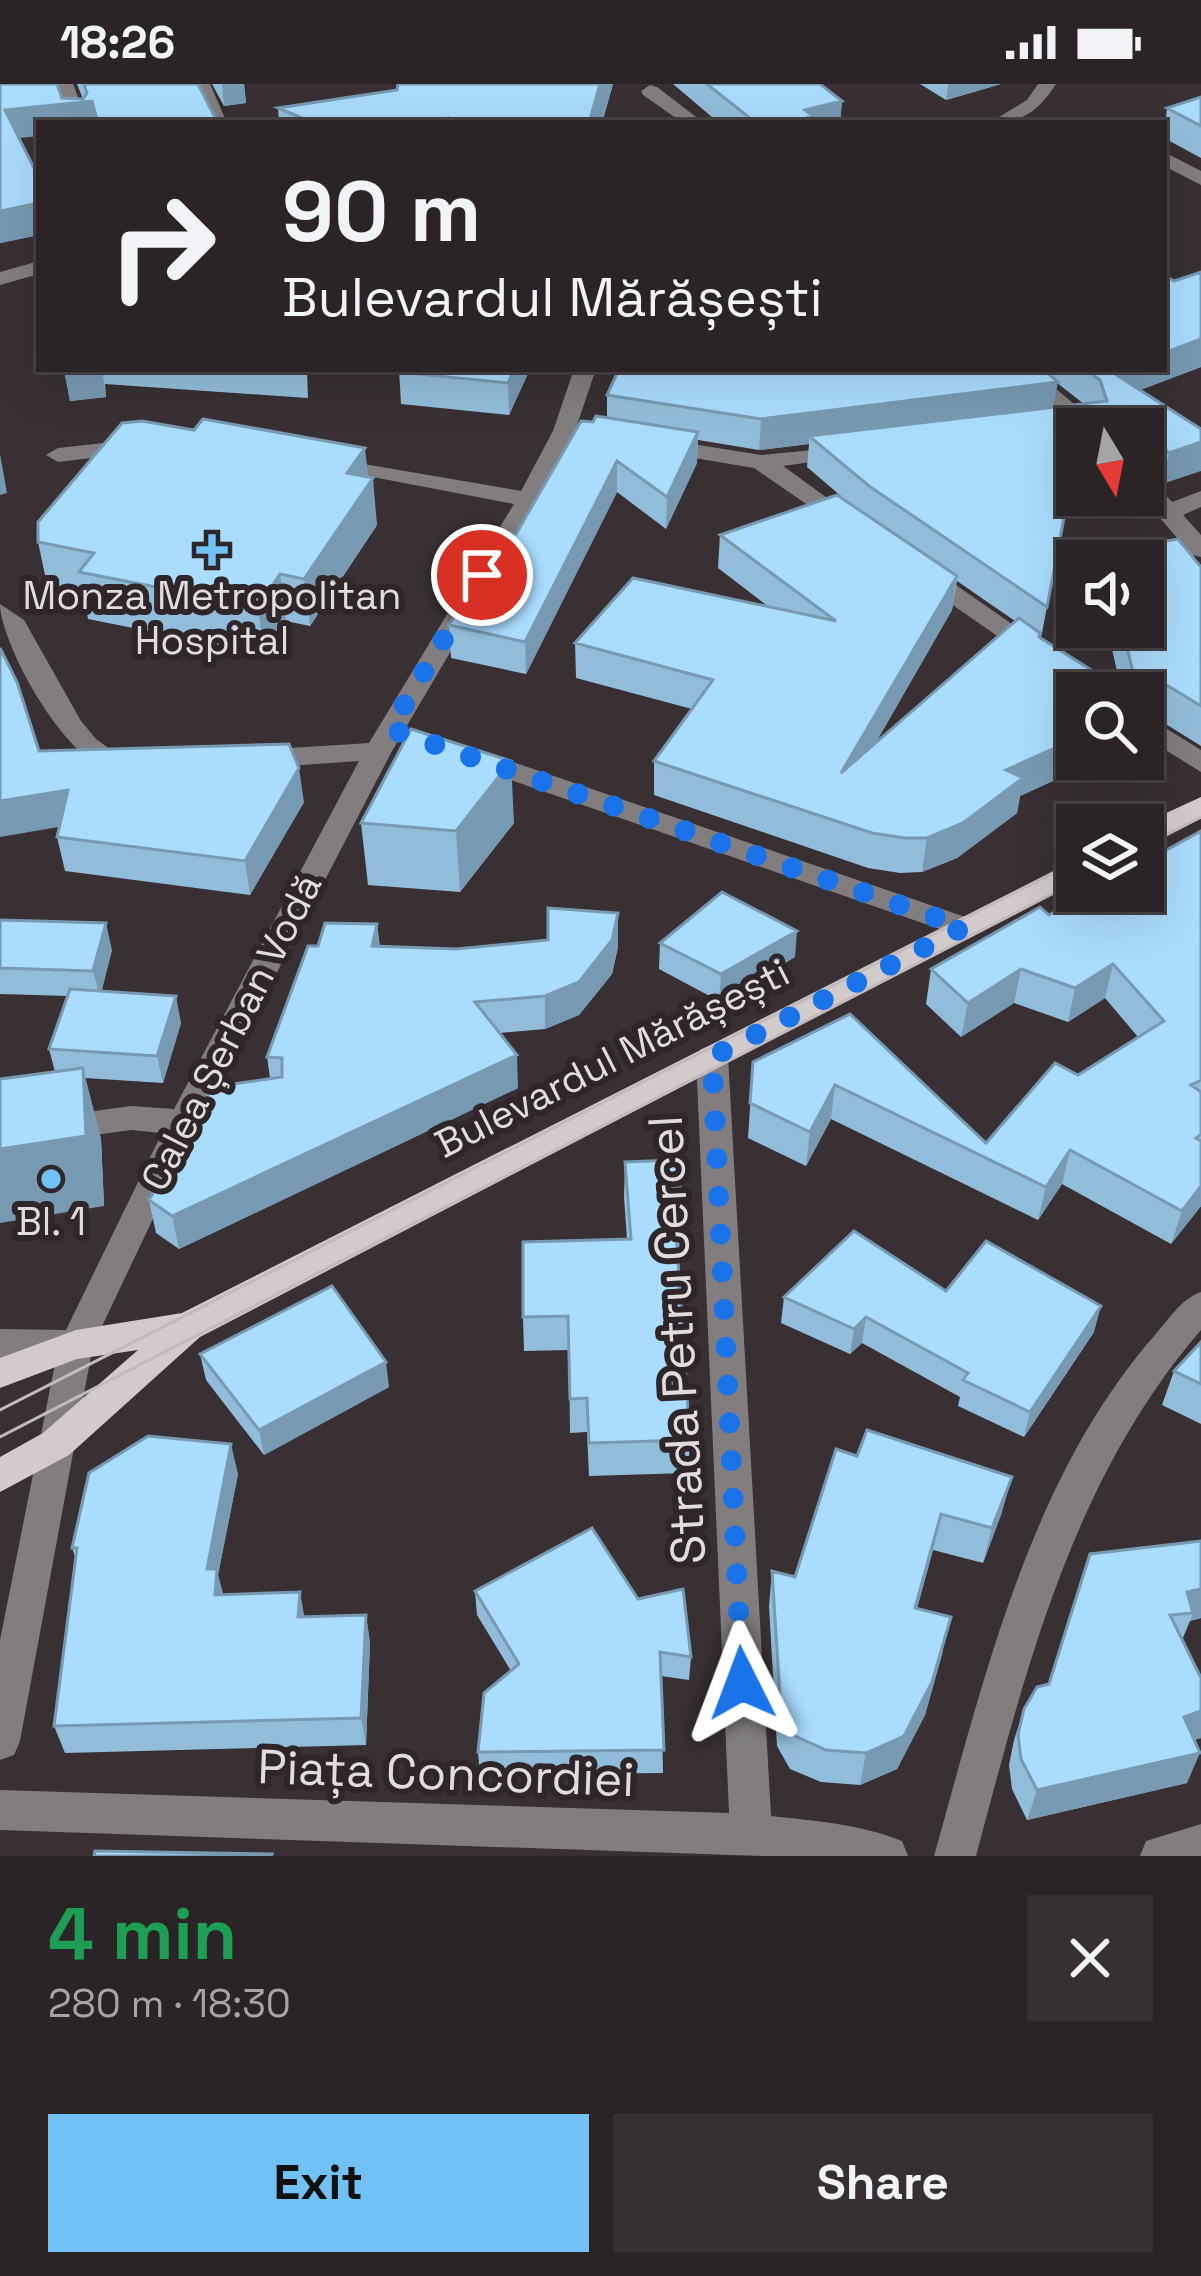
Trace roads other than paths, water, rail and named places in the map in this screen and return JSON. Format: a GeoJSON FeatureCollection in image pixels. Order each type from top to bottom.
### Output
{"type":"FeatureCollection","features":[{"type":"Feature","properties":{"kind":"main road"},"geometry":{"type":"LineString","coordinates":[[1164,825],[1201,806]]}},
{"type":"Feature","properties":{"kind":"main road","name":"Bulevardul Mărășești"},"geometry":{"type":"LineString","coordinates":[[0,1476],[56,1444],[188,1327],[1056,880]]}},
{"type":"Feature","properties":{"kind":"main road","name":"Bulevardul Mărășești"},"geometry":{"type":"LineString","coordinates":[[0,1373],[76,1345],[188,1327]]}},
{"type":"Feature","properties":{"kind":"street"},"geometry":{"type":"LineString","coordinates":[[64,84],[78,120]]}},
{"type":"Feature","properties":{"kind":"street"},"geometry":{"type":"LineString","coordinates":[[201,84],[216,120]]}},
{"type":"Feature","properties":{"kind":"street"},"geometry":{"type":"LineString","coordinates":[[1004,120],[1034,104],[1048,84]]}},
{"type":"Feature","properties":{"kind":"street"},"geometry":{"type":"LineString","coordinates":[[647,120],[649,88]]}},
{"type":"Feature","properties":{"kind":"street"},"geometry":{"type":"LineString","coordinates":[[649,88],[691,120]]}},
{"type":"Feature","properties":{"kind":"street"},"geometry":{"type":"LineString","coordinates":[[1167,160],[1201,179]]}},
{"type":"Feature","properties":{"kind":"street"},"geometry":{"type":"LineString","coordinates":[[0,279],[36,268]]}},
{"type":"Feature","properties":{"kind":"street","name":"Calea Șerban Vodă"},"geometry":{"type":"LineString","coordinates":[[0,1742],[76,1345],[183,1121],[527,499],[575,433],[585,372]]}},
{"type":"Feature","properties":{"kind":"street"},"geometry":{"type":"LineString","coordinates":[[1023,372],[1068,408]]}},
{"type":"Feature","properties":{"kind":"street"},"geometry":{"type":"LineString","coordinates":[[1036,426],[1056,425]]}},
{"type":"Feature","properties":{"kind":"street"},"geometry":{"type":"LineString","coordinates":[[629,441],[760,462],[875,447]]}},
{"type":"Feature","properties":{"kind":"street"},"geometry":{"type":"LineString","coordinates":[[58,455],[172,444]]}},
{"type":"Feature","properties":{"kind":"street"},"geometry":{"type":"LineString","coordinates":[[317,459],[527,499]]}},
{"type":"Feature","properties":{"kind":"street"},"geometry":{"type":"LineString","coordinates":[[760,462],[873,539]]}},
{"type":"Feature","properties":{"kind":"street"},"geometry":{"type":"LineString","coordinates":[[1169,512],[1201,498]]}},
{"type":"Feature","properties":{"kind":"street"},"geometry":{"type":"LineString","coordinates":[[1164,507],[1201,550]]}},
{"type":"Feature","properties":{"kind":"street"},"geometry":{"type":"LineString","coordinates":[[911,565],[1068,672]]}},
{"type":"Feature","properties":{"kind":"street"},"geometry":{"type":"LineString","coordinates":[[0,612],[15,625],[85,748],[104,762],[142,766]]}},
{"type":"Feature","properties":{"kind":"street"},"geometry":{"type":"LineString","coordinates":[[1164,737],[1201,763]]}},
{"type":"Feature","properties":{"kind":"street"},"geometry":{"type":"LineString","coordinates":[[239,760],[394,739]]}},
{"type":"Feature","properties":{"kind":"street"},"geometry":{"type":"LineString","coordinates":[[457,752],[964,927]]}},
{"type":"Feature","properties":{"kind":"street","name":"Strada Petru Cercel"},"geometry":{"type":"LineString","coordinates":[[712,1057],[751,1834]]}},
{"type":"Feature","properties":{"kind":"street"},"geometry":{"type":"LineString","coordinates":[[0,1136],[131,1118],[183,1121]]}},
{"type":"Feature","properties":{"kind":"street"},"geometry":{"type":"LineString","coordinates":[[955,1856],[996,1708],[1056,1539],[1116,1414],[1173,1334],[1201,1306]]}},
{"type":"Feature","properties":{"kind":"street"},"geometry":{"type":"LineString","coordinates":[[0,1344],[76,1345]]}},
{"type":"Feature","properties":{"kind":"street","name":"Piața Concordiei"},"geometry":{"type":"LineString","coordinates":[[0,1810],[751,1834],[853,1846],[887,1856]]}},
{"type":"Feature","properties":{"kind":"street"},"geometry":{"type":"LineString","coordinates":[[1161,1856],[1201,1845]]}},
{"type":"Feature","properties":{"kind":"tram line"},"geometry":{"type":"LineString","coordinates":[[1164,836],[1201,817]]}},
{"type":"Feature","properties":{"kind":"tram line"},"geometry":{"type":"LineString","coordinates":[[0,1410],[1056,872]]}},
{"type":"Feature","properties":{"kind":"tram line"},"geometry":{"type":"LineString","coordinates":[[0,1437],[1056,892]]}},
{"type":"Feature","properties":{"kind":"place","name":"Monza Metropolitan Hospital"},"geometry":{"type":"Point","coordinates":[212,550]}},
{"type":"Feature","properties":{"kind":"place","name":"Bl. 1"},"geometry":{"type":"Point","coordinates":[51,1179]}}]}
